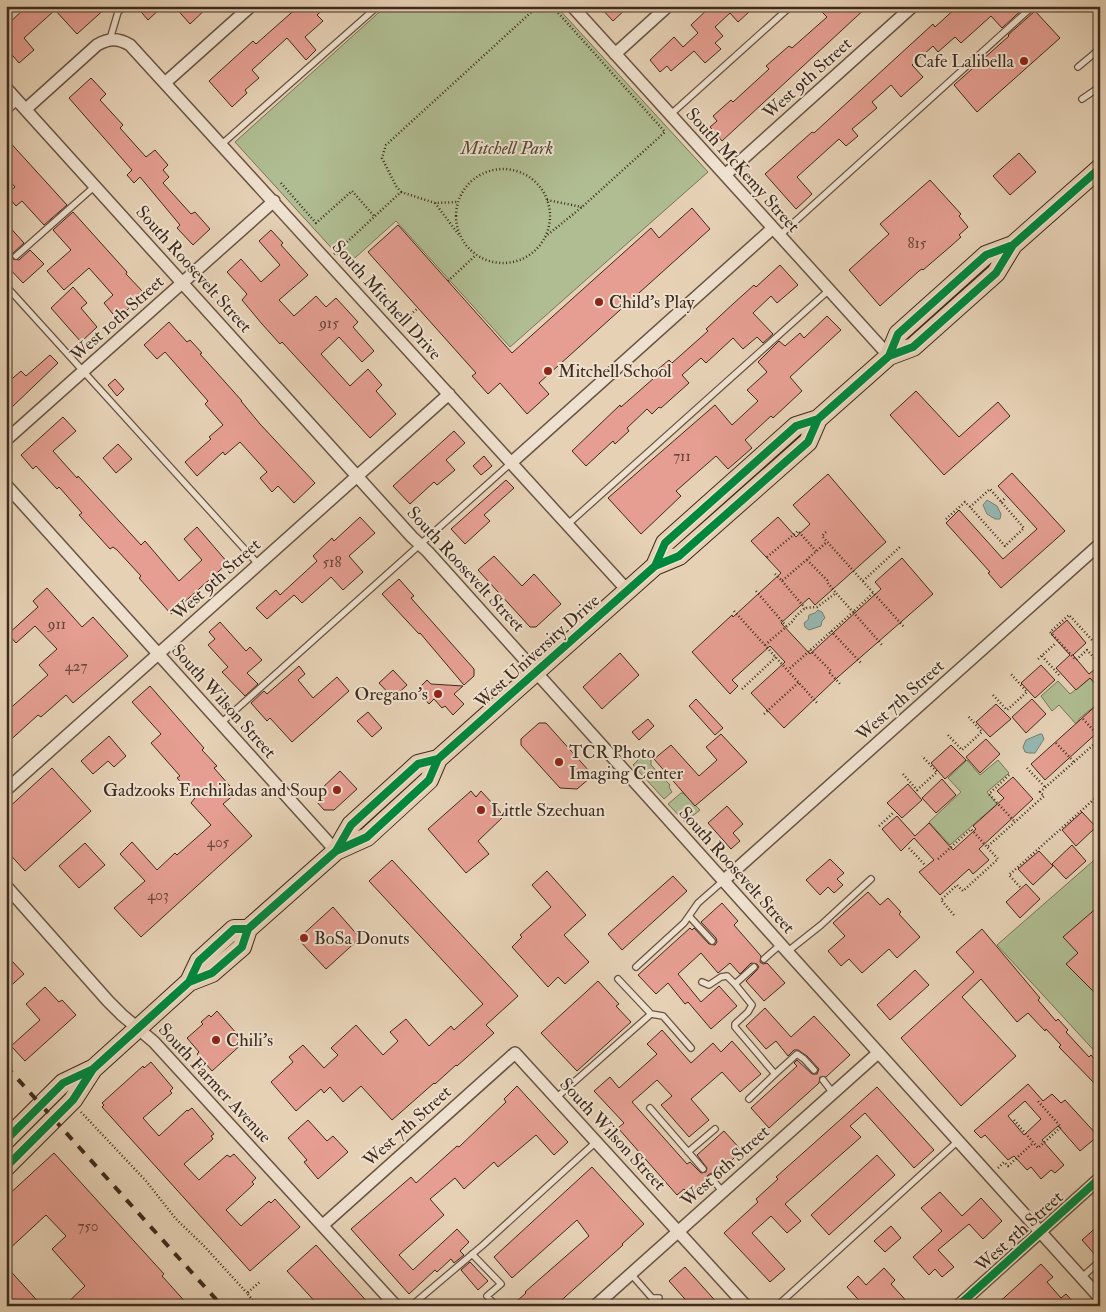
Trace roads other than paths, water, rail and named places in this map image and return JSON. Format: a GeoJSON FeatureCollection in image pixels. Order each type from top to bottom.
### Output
{"type":"FeatureCollection","features":[{"type":"Feature","properties":{"kind":"main road","name":"West University Drive"},"geometry":{"type":"LineString","coordinates":[[6,1168],[73,1100],[93,1069],[189,982],[212,973],[242,947],[248,929],[336,851],[351,825],[418,764],[438,759],[655,566],[665,543],[796,426],[818,419],[889,356],[898,334],[979,262],[986,256],[1013,245],[1100,168]]}},
{"type":"Feature","properties":{"kind":"main road","name":"West University Drive"},"geometry":{"type":"LineString","coordinates":[[6,1140],[63,1083],[93,1069]]}},
{"type":"Feature","properties":{"kind":"street","name":"South McKemy Street"},"geometry":{"type":"LineString","coordinates":[[572,6],[889,356]]}},
{"type":"Feature","properties":{"kind":"street"},"geometry":{"type":"LineString","coordinates":[[615,54],[668,6]]}},
{"type":"Feature","properties":{"kind":"street","name":"West 9th Street"},"geometry":{"type":"LineString","coordinates":[[725,175],[914,6]]}},
{"type":"Feature","properties":{"kind":"street"},"geometry":{"type":"LineString","coordinates":[[166,82],[247,7]]}},
{"type":"Feature","properties":{"kind":"street","name":"South Mitchell Drive"},"geometry":{"type":"LineString","coordinates":[[114,39],[130,44],[166,82],[627,590]]}},
{"type":"Feature","properties":{"kind":"street"},"geometry":{"type":"LineString","coordinates":[[22,105],[97,45],[114,39]]}},
{"type":"Feature","properties":{"kind":"street","name":"South Roosevelt Street"},"geometry":{"type":"LineString","coordinates":[[6,88],[536,671],[1100,1298]]}},
{"type":"Feature","properties":{"kind":"street","name":"West 10th Street"},"geometry":{"type":"LineString","coordinates":[[6,440],[274,201]]}},
{"type":"Feature","properties":{"kind":"street"},"geometry":{"type":"LineString","coordinates":[[511,463],[776,232]]}},
{"type":"Feature","properties":{"kind":"street","name":"West 9th Street"},"geometry":{"type":"LineString","coordinates":[[6,790],[449,394]]}},
{"type":"Feature","properties":{"kind":"street","name":"South Wilson Street"},"geometry":{"type":"LineString","coordinates":[[6,485],[336,851]]}},
{"type":"Feature","properties":{"kind":"street","name":"West 7th Street"},"geometry":{"type":"LineString","coordinates":[[723,881],[1100,544]]}},
{"type":"Feature","properties":{"kind":"street","name":"South Farmer Avenue"},"geometry":{"type":"LineString","coordinates":[[6,886],[108,1001],[154,1042],[396,1306]]}},
{"type":"Feature","properties":{"kind":"street","name":"South Wilson Street"},"geometry":{"type":"LineString","coordinates":[[515,1053],[746,1306]]}},
{"type":"Feature","properties":{"kind":"street","name":"West 7th Street"},"geometry":{"type":"LineString","coordinates":[[323,1225],[515,1053]]}},
{"type":"Feature","properties":{"kind":"street","name":"West 6th Street"},"geometry":{"type":"LineString","coordinates":[[595,1306],[878,1053]]}},
{"type":"Feature","properties":{"kind":"street","name":"West 5th Street"},"geometry":{"type":"LineString","coordinates":[[958,1306],[1100,1178]]}},
{"type":"Feature","properties":{"kind":"lane"},"geometry":{"type":"LineString","coordinates":[[114,39],[118,12],[125,6]]}},
{"type":"Feature","properties":{"kind":"lane"},"geometry":{"type":"LineString","coordinates":[[222,144],[378,6]]}},
{"type":"Feature","properties":{"kind":"lane"},"geometry":{"type":"LineString","coordinates":[[670,115],[791,6]]}},
{"type":"Feature","properties":{"kind":"lane"},"geometry":{"type":"LineString","coordinates":[[776,232],[1033,6]]}},
{"type":"Feature","properties":{"kind":"lane"},"geometry":{"type":"LineString","coordinates":[[1078,67],[1096,52],[1100,52]]}},
{"type":"Feature","properties":{"kind":"lane"},"geometry":{"type":"LineString","coordinates":[[1082,99],[1098,88]]}},
{"type":"Feature","properties":{"kind":"lane"},"geometry":{"type":"LineString","coordinates":[[6,112],[22,105]]}},
{"type":"Feature","properties":{"kind":"lane"},"geometry":{"type":"LineString","coordinates":[[16,256],[95,186]]}},
{"type":"Feature","properties":{"kind":"lane"},"geometry":{"type":"LineString","coordinates":[[6,286],[258,564]]}},
{"type":"Feature","properties":{"kind":"lane"},"geometry":{"type":"LineString","coordinates":[[567,525],[829,290]]}},
{"type":"Feature","properties":{"kind":"lane"},"geometry":{"type":"LineString","coordinates":[[221,723],[511,463]]}},
{"type":"Feature","properties":{"kind":"lane"},"geometry":{"type":"LineString","coordinates":[[764,959],[821,925],[872,879]]}},
{"type":"Feature","properties":{"kind":"lane"},"geometry":{"type":"LineString","coordinates":[[636,967],[684,923],[698,904],[723,881]]}},
{"type":"Feature","properties":{"kind":"lane"},"geometry":{"type":"LineString","coordinates":[[689,916],[712,941]]}},
{"type":"Feature","properties":{"kind":"lane"},"geometry":{"type":"LineString","coordinates":[[735,984],[754,967]]}},
{"type":"Feature","properties":{"kind":"lane"},"geometry":{"type":"LineString","coordinates":[[702,982],[708,985],[713,984],[721,977],[727,976],[752,1005],[734,1027],[775,1074]]}},
{"type":"Feature","properties":{"kind":"lane"},"geometry":{"type":"LineString","coordinates":[[618,979],[651,1014],[663,1016],[691,1048]]}},
{"type":"Feature","properties":{"kind":"lane"},"geometry":{"type":"LineString","coordinates":[[556,1098],[651,1014]]}},
{"type":"Feature","properties":{"kind":"lane"},"geometry":{"type":"LineString","coordinates":[[749,1099],[797,1054],[814,1070]]}},
{"type":"Feature","properties":{"kind":"lane"},"geometry":{"type":"LineString","coordinates":[[823,1080],[833,1093]]}},
{"type":"Feature","properties":{"kind":"lane"},"geometry":{"type":"LineString","coordinates":[[650,1108],[703,1169]]}},
{"type":"Feature","properties":{"kind":"lane"},"geometry":{"type":"LineString","coordinates":[[688,1152],[715,1128]]}},
{"type":"Feature","properties":{"kind":"lane"},"geometry":{"type":"LineString","coordinates":[[411,1306],[472,1254],[596,1141]]}},
{"type":"Feature","properties":{"kind":"lane"},"geometry":{"type":"LineString","coordinates":[[777,1306],[958,1141]]}},
{"type":"Feature","properties":{"kind":"lane"},"geometry":{"type":"LineString","coordinates":[[711,1178],[723,1192]]}},
{"type":"Feature","properties":{"kind":"lane"},"geometry":{"type":"LineString","coordinates":[[472,1254],[501,1284],[488,1296],[496,1306]]}},
{"type":"Feature","properties":{"kind":"lane"},"geometry":{"type":"LineString","coordinates":[[1081,1278],[1100,1261]]}},
{"type":"Feature","properties":{"kind":"lane"},"geometry":{"type":"LineString","coordinates":[[631,1274],[652,1298],[659,1298]]}},
{"type":"Feature","properties":{"kind":"water"},"geometry":{"type":"Polygon","coordinates":[[[987,500],[997,506],[1001,514],[1000,519],[995,519],[987,514],[983,505],[987,500]]]}},
{"type":"Feature","properties":{"kind":"water"},"geometry":{"type":"Polygon","coordinates":[[[818,610],[822,612],[825,618],[821,626],[809,630],[805,627],[804,623],[808,620],[809,615],[818,610]]]}},
{"type":"Feature","properties":{"kind":"water"},"geometry":{"type":"Polygon","coordinates":[[[1042,734],[1044,739],[1035,753],[1025,752],[1023,747],[1026,740],[1042,734]]]}},
{"type":"Feature","properties":{"kind":"railway"},"geometry":{"type":"LineString","coordinates":[[6,1066],[222,1306]]}},
{"type":"Feature","properties":{"kind":"place","name":"Cafe Lalibella"},"geometry":{"type":"Point","coordinates":[1024,61]}},
{"type":"Feature","properties":{"kind":"place","name":"Child's Play"},"geometry":{"type":"Point","coordinates":[599,302]}},
{"type":"Feature","properties":{"kind":"place","name":"Mitchell School"},"geometry":{"type":"Point","coordinates":[548,371]}},
{"type":"Feature","properties":{"kind":"place","name":"Oregano's"},"geometry":{"type":"Point","coordinates":[438,694]}},
{"type":"Feature","properties":{"kind":"place","name":"TCR Photo Imaging Center"},"geometry":{"type":"Point","coordinates":[559,762]}},
{"type":"Feature","properties":{"kind":"place","name":"Gadzooks Enchiladas and Soup"},"geometry":{"type":"Point","coordinates":[337,790]}},
{"type":"Feature","properties":{"kind":"place","name":"Little Szechuan"},"geometry":{"type":"Point","coordinates":[481,810]}},
{"type":"Feature","properties":{"kind":"place","name":"BoSa Donuts"},"geometry":{"type":"Point","coordinates":[304,938]}},
{"type":"Feature","properties":{"kind":"place","name":"Chili's"},"geometry":{"type":"Point","coordinates":[216,1040]}},
{"type":"Feature","properties":{"kind":"park label","name":"Mitchell Park"},"geometry":{"type":"Point","coordinates":[507,148]}}]}
